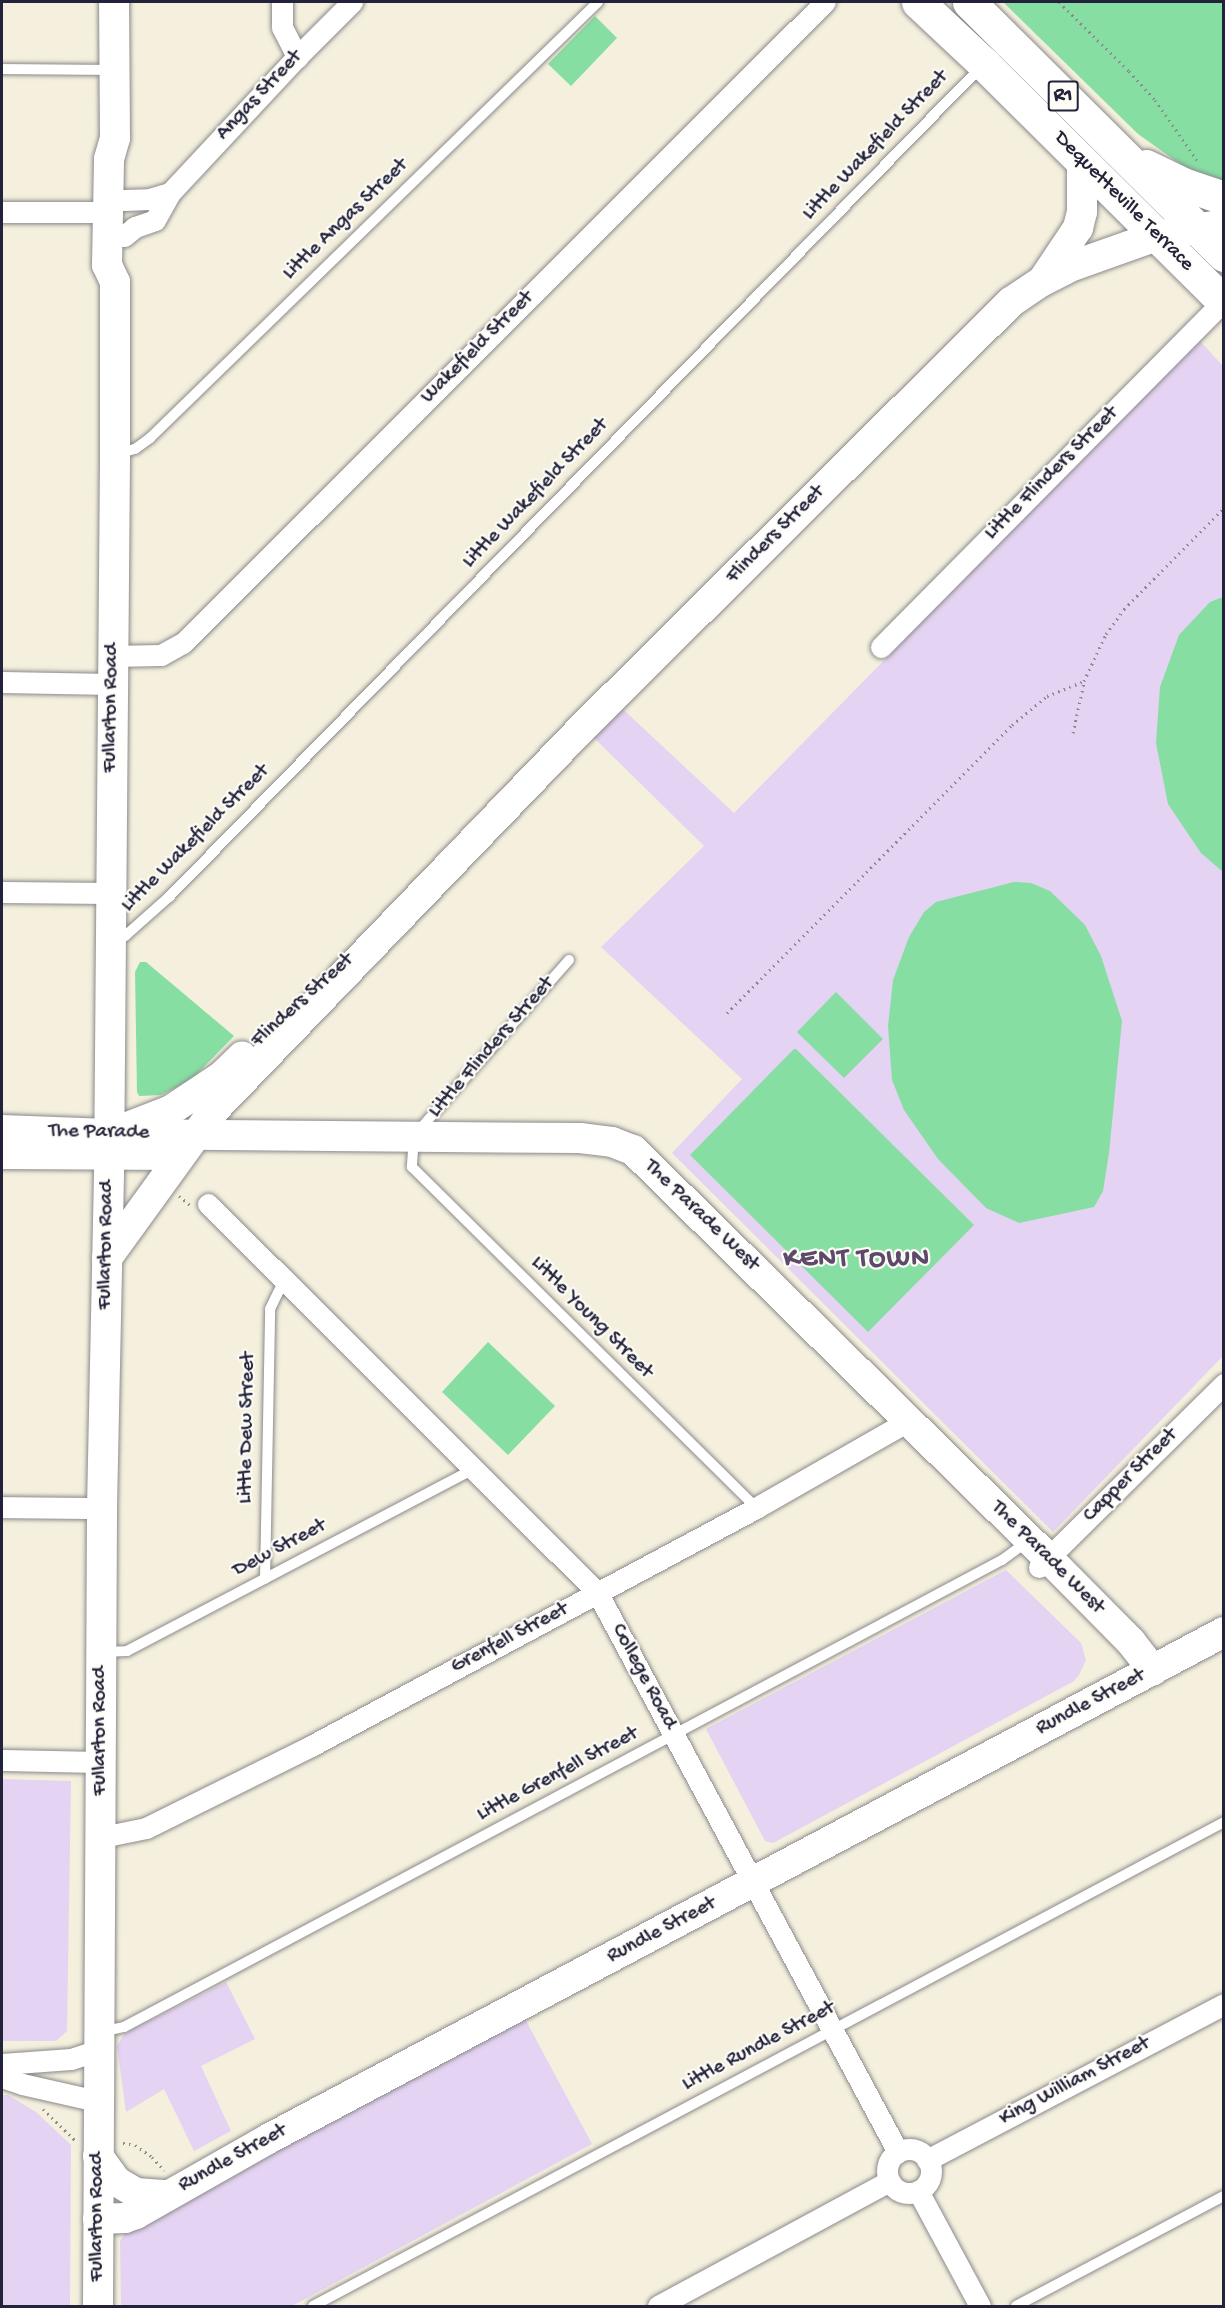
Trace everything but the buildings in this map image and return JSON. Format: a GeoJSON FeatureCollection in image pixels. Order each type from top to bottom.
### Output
{"type":"FeatureCollection","features":[{"type":"Feature","properties":{"kind":"highway","name":"Dequetteville Terrace"},"geometry":{"type":"LineString","coordinates":[[918,2],[1082,160],[1223,302]]}},
{"type":"Feature","properties":{"kind":"highway","name":"Dequetteville Terrace"},"geometry":{"type":"LineString","coordinates":[[969,2],[1120,153],[1210,226],[1224,255]]}},
{"type":"Feature","properties":{"kind":"highway"},"geometry":{"type":"LineString","coordinates":[[1120,153],[1183,184],[1224,198]]}},
{"type":"Feature","properties":{"kind":"main road","name":"Fullarton Road"},"geometry":{"type":"LineString","coordinates":[[98,2307],[100,2146],[97,2101],[102,1837],[102,1508],[107,1258],[115,454],[115,282],[107,265],[118,216],[124,159],[115,138],[114,2]]}},
{"type":"Feature","properties":{"kind":"main road"},"geometry":{"type":"LineString","coordinates":[[1041,282],[1078,228],[1082,212],[1082,160]]}},
{"type":"Feature","properties":{"kind":"main road","name":"Flinders Street"},"geometry":{"type":"LineString","coordinates":[[107,1258],[215,1109],[584,727],[1011,302],[1041,282],[1075,265],[1157,236],[1210,226]]}},
{"type":"Feature","properties":{"kind":"main road","name":"Flinders Street"},"geometry":{"type":"LineString","coordinates":[[108,1145],[171,1110],[222,1076],[431,885]]}},
{"type":"Feature","properties":{"kind":"main road"},"geometry":{"type":"LineString","coordinates":[[108,1093],[132,1111],[171,1110]]}},
{"type":"Feature","properties":{"kind":"main road","name":"The Parade"},"geometry":{"type":"LineString","coordinates":[[2,1130],[108,1145]]}},
{"type":"Feature","properties":{"kind":"main road","name":"The Parade West"},"geometry":{"type":"LineString","coordinates":[[190,1145],[413,1143],[580,1138],[612,1142],[633,1150],[903,1424],[1034,1553],[1146,1674]]}},
{"type":"Feature","properties":{"kind":"main road","name":"The Parade"},"geometry":{"type":"LineString","coordinates":[[2,1154],[108,1145],[190,1145]]}},
{"type":"Feature","properties":{"kind":"main road","name":"Rundle Street"},"geometry":{"type":"LineString","coordinates":[[98,2219],[125,2218],[136,2214],[165,2183],[268,2139],[1224,1632]]}},
{"type":"Feature","properties":{"kind":"main road"},"geometry":{"type":"LineString","coordinates":[[100,2146],[116,2181],[136,2193],[165,2183]]}},
{"type":"Feature","properties":{"kind":"street"},"geometry":{"type":"LineString","coordinates":[[282,2],[282,27],[297,57]]}},
{"type":"Feature","properties":{"kind":"street","name":"Angas Street"},"geometry":{"type":"LineString","coordinates":[[118,216],[135,227],[155,220],[170,193],[297,57],[352,2]]}},
{"type":"Feature","properties":{"kind":"street","name":"Wakefield Street"},"geometry":{"type":"LineString","coordinates":[[2,682],[112,670],[161,655],[183,643],[825,2]]}},
{"type":"Feature","properties":{"kind":"street"},"geometry":{"type":"LineString","coordinates":[[2,212],[118,216],[149,199],[170,193]]}},
{"type":"Feature","properties":{"kind":"street","name":"Little Flinders Street"},"geometry":{"type":"LineString","coordinates":[[881,647],[1223,302]]}},
{"type":"Feature","properties":{"kind":"street"},"geometry":{"type":"LineString","coordinates":[[2,892],[110,893]]}},
{"type":"Feature","properties":{"kind":"street","name":"College Road"},"geometry":{"type":"LineString","coordinates":[[208,1204],[597,1592],[755,1882],[898,2152]]}},
{"type":"Feature","properties":{"kind":"street","name":"Capper Street"},"geometry":{"type":"LineString","coordinates":[[1034,1553],[1224,1384]]}},
{"type":"Feature","properties":{"kind":"street","name":"Grenfell Street"},"geometry":{"type":"LineString","coordinates":[[102,1837],[146,1828],[311,1746],[756,1508],[903,1424]]}},
{"type":"Feature","properties":{"kind":"street"},"geometry":{"type":"LineString","coordinates":[[2,1507],[102,1508]]}},
{"type":"Feature","properties":{"kind":"street"},"geometry":{"type":"LineString","coordinates":[[2,1760],[101,1762]]}},
{"type":"Feature","properties":{"kind":"street","name":"King William Street"},"geometry":{"type":"LineString","coordinates":[[927,2160],[1224,2004]]}},
{"type":"Feature","properties":{"kind":"street"},"geometry":{"type":"LineString","coordinates":[[2,2064],[71,2059],[99,2042]]}},
{"type":"Feature","properties":{"kind":"street"},"geometry":{"type":"LineString","coordinates":[[2,2077],[22,2084],[97,2101]]}},
{"type":"Feature","properties":{"kind":"street"},"geometry":{"type":"LineString","coordinates":[[910,2149],[919,2152],[927,2160],[930,2168],[929,2180],[918,2191],[907,2193],[898,2190],[889,2181],[887,2170],[889,2161],[898,2152],[910,2149]]}},
{"type":"Feature","properties":{"kind":"street"},"geometry":{"type":"LineString","coordinates":[[658,2307],[889,2181]]}},
{"type":"Feature","properties":{"kind":"street"},"geometry":{"type":"LineString","coordinates":[[918,2191],[980,2307]]}},
{"type":"Feature","properties":{"kind":"lane","name":"Little Angas Street"},"geometry":{"type":"LineString","coordinates":[[115,454],[135,449],[150,438],[598,2]]}},
{"type":"Feature","properties":{"kind":"lane","name":"Little Wakefield Street"},"geometry":{"type":"LineString","coordinates":[[109,936],[125,936],[169,897],[984,64]]}},
{"type":"Feature","properties":{"kind":"lane"},"geometry":{"type":"LineString","coordinates":[[2,69],[115,70]]}},
{"type":"Feature","properties":{"kind":"lane","name":"Little Flinders Street"},"geometry":{"type":"LineString","coordinates":[[413,1143],[569,960]]}},
{"type":"Feature","properties":{"kind":"lane","name":"Little Young Street"},"geometry":{"type":"LineString","coordinates":[[413,1143],[412,1167],[756,1508]]}},
{"type":"Feature","properties":{"kind":"lane","name":"Little Dew Street"},"geometry":{"type":"LineString","coordinates":[[265,1579],[270,1309],[284,1280]]}},
{"type":"Feature","properties":{"kind":"lane","name":"Dew Street"},"geometry":{"type":"LineString","coordinates":[[101,1652],[127,1651],[474,1469]]}},
{"type":"Feature","properties":{"kind":"lane","name":"Little Grenfell Street"},"geometry":{"type":"LineString","coordinates":[[99,2042],[1002,1560],[1034,1553]]}},
{"type":"Feature","properties":{"kind":"lane","name":"Little Rundle Street"},"geometry":{"type":"LineString","coordinates":[[313,2307],[1224,1821]]}},
{"type":"Feature","properties":{"kind":"lane"},"geometry":{"type":"LineString","coordinates":[[1016,2307],[1224,2196]]}},
{"type":"Feature","properties":{"kind":"path"},"geometry":{"type":"LineString","coordinates":[[1059,2],[1155,100],[1194,159],[1203,164]]}},
{"type":"Feature","properties":{"kind":"path"},"geometry":{"type":"LineString","coordinates":[[1073,733],[1084,681],[1106,634],[1124,609],[1224,508]]}},
{"type":"Feature","properties":{"kind":"path"},"geometry":{"type":"LineString","coordinates":[[727,1013],[1012,725],[1047,696],[1084,681]]}},
{"type":"Feature","properties":{"kind":"path"},"geometry":{"type":"LineString","coordinates":[[41,2107],[75,2140],[100,2146],[135,2145],[152,2157],[165,2183]]}},
{"type":"Feature","properties":{"kind":"shaded area"},"geometry":{"type":"Polygon","coordinates":[[[1199,340],[1223,366],[1223,1356],[1053,1532],[672,1153],[742,1079],[601,947],[704,846],[583,727],[612,699],[734,813],[1199,340]]]}},
{"type":"Feature","properties":{"kind":"shaded area"},"geometry":{"type":"Polygon","coordinates":[[[1006,1570],[1081,1643],[1086,1660],[1074,1681],[773,1843],[765,1841],[706,1729],[1006,1570]]]}},
{"type":"Feature","properties":{"kind":"shaded area"},"geometry":{"type":"Polygon","coordinates":[[[2,1779],[71,1781],[67,2031],[56,2041],[2,2041],[2,1779]]]}},
{"type":"Feature","properties":{"kind":"shaded area"},"geometry":{"type":"Polygon","coordinates":[[[226,1982],[255,2039],[201,2066],[231,2131],[194,2151],[164,2089],[126,2112],[117,2046],[124,2034],[226,1982]]]}},
{"type":"Feature","properties":{"kind":"shaded area"},"geometry":{"type":"Polygon","coordinates":[[[523,2015],[592,2144],[292,2306],[121,2306],[120,2241],[127,2230],[523,2015]]]}},
{"type":"Feature","properties":{"kind":"shaded area"},"geometry":{"type":"Polygon","coordinates":[[[2,2095],[8,2095],[36,2112],[71,2145],[70,2306],[2,2306],[2,2095]]]}},
{"type":"Feature","properties":{"kind":"green space"},"geometry":{"type":"Polygon","coordinates":[[[1003,2],[1223,2],[1223,185],[1190,171],[1138,134],[1003,2]]]}},
{"type":"Feature","properties":{"kind":"green space"},"geometry":{"type":"Polygon","coordinates":[[[595,16],[617,38],[571,86],[548,64],[595,16]]]}},
{"type":"Feature","properties":{"kind":"green space"},"geometry":{"type":"Polygon","coordinates":[[[1223,597],[1223,872],[1201,853],[1168,804],[1156,743],[1160,687],[1179,635],[1210,602],[1223,597]]]}},
{"type":"Feature","properties":{"kind":"green space"},"geometry":{"type":"Polygon","coordinates":[[[1014,882],[1031,883],[1050,891],[1085,925],[1101,956],[1122,1021],[1103,1191],[1094,1207],[1019,1223],[986,1208],[938,1159],[904,1110],[892,1080],[888,1026],[893,980],[909,937],[924,912],[936,902],[1014,882]]]}},
{"type":"Feature","properties":{"kind":"green space"},"geometry":{"type":"Polygon","coordinates":[[[140,962],[146,962],[234,1036],[191,1080],[161,1095],[139,1096],[137,1092],[135,972],[140,962]]]}},
{"type":"Feature","properties":{"kind":"green space"},"geometry":{"type":"Polygon","coordinates":[[[836,992],[883,1039],[844,1078],[797,1032],[836,992]]]}},
{"type":"Feature","properties":{"kind":"green space"},"geometry":{"type":"Polygon","coordinates":[[[794,1049],[974,1225],[868,1332],[690,1155],[794,1049]]]}},
{"type":"Feature","properties":{"kind":"green space"},"geometry":{"type":"Polygon","coordinates":[[[488,1342],[555,1406],[508,1455],[442,1392],[488,1342]]]}},
{"type":"Feature","properties":{"kind":"district","name":"KENT TOWN"},"geometry":{"type":"Point","coordinates":[857,1261]}}]}
